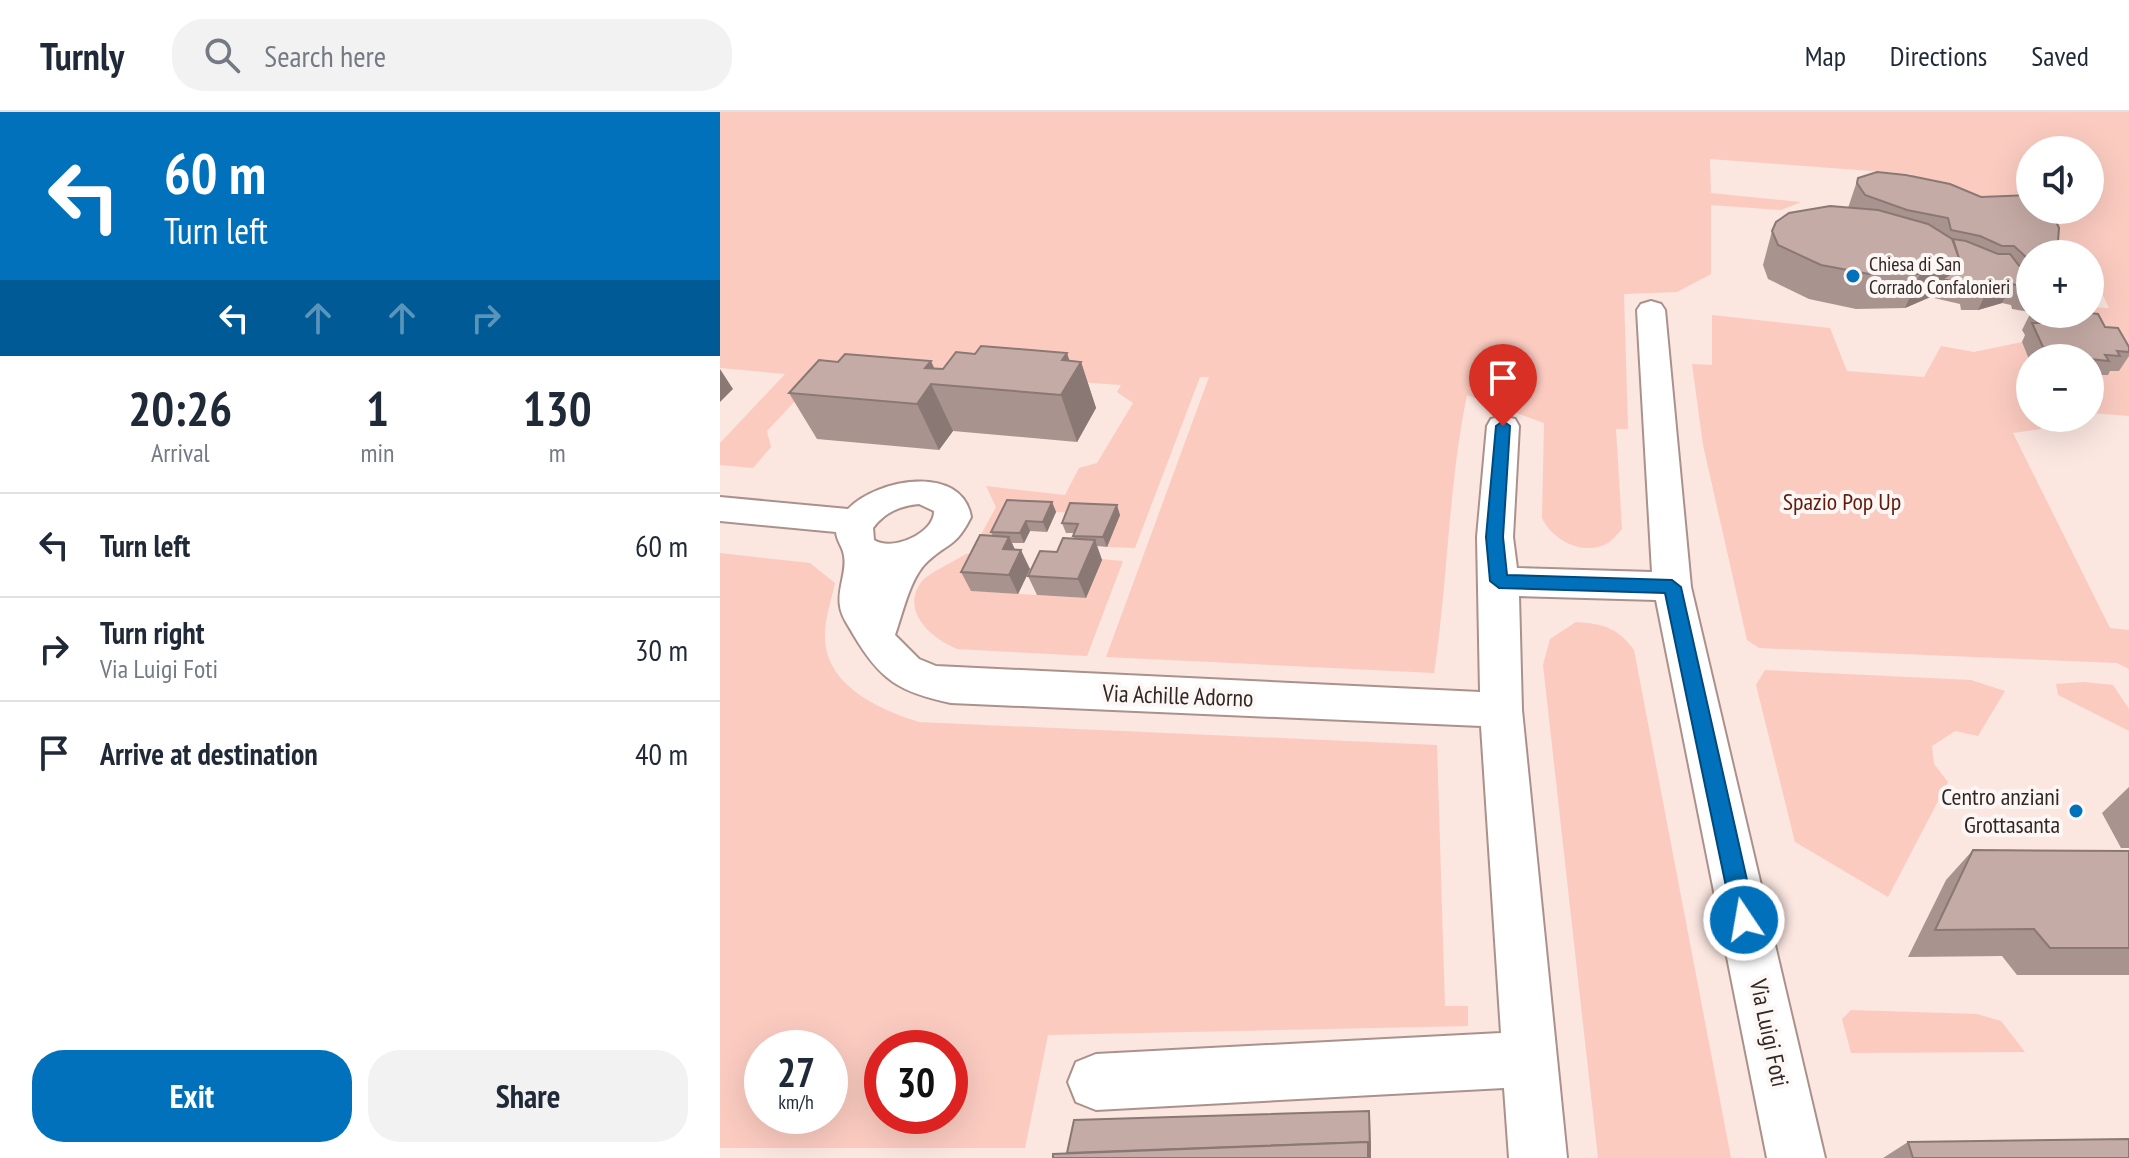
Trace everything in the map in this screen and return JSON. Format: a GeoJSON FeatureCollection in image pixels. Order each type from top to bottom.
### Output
{"type":"FeatureCollection","features":[{"type":"Feature","properties":{"kind":"street","name":"Via Luigi Foti"},"geometry":{"type":"LineString","coordinates":[[1651,310],[1672,587],[1796,1158]]}},
{"type":"Feature","properties":{"kind":"street"},"geometry":{"type":"LineString","coordinates":[[1503,426],[1495,537],[1499,581],[1501,710],[1538,1158]]}},
{"type":"Feature","properties":{"kind":"street"},"geometry":{"type":"LineString","coordinates":[[860,538],[867,510],[900,494],[934,494],[946,500],[953,509],[952,521],[945,533],[914,553],[898,576],[875,636]]}},
{"type":"Feature","properties":{"kind":"street"},"geometry":{"type":"LineString","coordinates":[[720,509],[860,538],[877,558],[914,553]]}},
{"type":"Feature","properties":{"kind":"street","name":"Via Achille Adorno"},"geometry":{"type":"LineString","coordinates":[[860,538],[859,610],[893,662],[906,673],[951,686],[1501,710]]}},
{"type":"Feature","properties":{"kind":"street"},"geometry":{"type":"LineString","coordinates":[[1499,581],[1672,587]]}},
{"type":"Feature","properties":{"kind":"street"},"geometry":{"type":"LineString","coordinates":[[1096,1082],[1529,1059]]}},
{"type":"Feature","properties":{"kind":"green space"},"geometry":{"type":"Polygon","coordinates":[[[720,112],[2129,112],[2129,416],[2104,414],[2104,344],[2090,344],[2090,328],[2104,328],[2104,308],[2109,308],[2104,298],[2104,240],[2039,240],[2033,224],[2104,224],[2104,136],[2016,136],[2016,213],[1921,204],[1911,174],[1710,159],[1711,193],[1801,202],[1781,210],[1711,205],[1711,274],[1677,292],[1624,294],[1628,429],[1616,429],[1622,529],[1612,540],[1599,547],[1579,547],[1553,533],[1542,518],[1544,423],[1467,395],[1456,464],[1434,673],[1106,657],[1209,377],[1200,377],[1135,548],[1107,547],[1119,515],[1012,510],[995,542],[978,540],[996,507],[986,486],[1065,495],[1079,468],[1097,463],[1133,403],[1117,392],[1121,385],[983,375],[809,386],[767,431],[771,447],[753,468],[720,465],[720,443],[785,374],[720,368],[720,112]]]}},
{"type":"Feature","properties":{"kind":"green space","name":"Spazio Pop Up"},"geometry":{"type":"Polygon","coordinates":[[[1712,315],[1830,328],[1847,371],[1924,377],[1941,346],[1974,352],[2022,342],[2016,344],[2016,432],[2020,432],[2013,433],[2110,628],[2129,630],[2129,669],[2117,663],[1759,648],[1747,640],[1703,445],[1692,364],[1712,365],[1712,315]]]}},
{"type":"Feature","properties":{"kind":"green space"},"geometry":{"type":"Polygon","coordinates":[[[720,553],[810,563],[835,583],[825,639],[835,671],[858,694],[889,711],[919,722],[1437,745],[1445,1006],[1468,1006],[1468,1026],[1048,1035],[1025,1148],[720,1148],[720,553]]]}},
{"type":"Feature","properties":{"kind":"green space"},"geometry":{"type":"Polygon","coordinates":[[[966,554],[990,554],[972,591],[1086,598],[1102,559],[1123,561],[1087,656],[957,649],[929,631],[916,613],[916,592],[925,578],[966,554]]]}},
{"type":"Feature","properties":{"kind":"green space"},"geometry":{"type":"Polygon","coordinates":[[[1576,622],[1609,628],[1622,636],[1634,650],[1731,1158],[1598,1158],[1543,665],[1550,639],[1576,622]]]}},
{"type":"Feature","properties":{"kind":"green space"},"geometry":{"type":"Polygon","coordinates":[[[1765,670],[1971,680],[2005,691],[1978,736],[1955,731],[1932,746],[1934,764],[1948,782],[1888,897],[1795,842],[1756,685],[1765,670]]]}},
{"type":"Feature","properties":{"kind":"green space"},"geometry":{"type":"Polygon","coordinates":[[[2084,682],[2113,685],[2129,709],[2129,731],[2058,695],[2056,684],[2084,682]]]}},
{"type":"Feature","properties":{"kind":"green space"},"geometry":{"type":"Polygon","coordinates":[[[1851,1010],[1977,1014],[2001,1021],[2025,1052],[1851,1053],[1842,1019],[1851,1010]]]}},
{"type":"Feature","properties":{"kind":"building"},"geometry":{"type":"Polygon","coordinates":[[[1877,172],[1906,175],[1950,184],[1981,197],[2016,196],[2016,224],[2057,224],[2058,240],[2016,240],[2016,248],[2002,246],[1980,236],[1951,230],[1948,218],[1907,210],[1865,195],[1857,183],[1858,178],[1877,172]]]}},
{"type":"Feature","properties":{"kind":"building"},"geometry":{"type":"Polygon","coordinates":[[[1830,206],[1878,210],[1928,224],[1952,239],[1959,258],[1920,274],[1869,274],[1821,265],[1778,245],[1772,231],[1776,222],[1789,213],[1830,206]]]}},
{"type":"Feature","properties":{"kind":"building"},"geometry":{"type":"Polygon","coordinates":[[[1953,239],[1998,254],[2010,254],[2016,262],[2016,285],[1970,291],[1969,285],[1942,279],[1952,273],[1959,258],[1953,239]]]}},
{"type":"Feature","properties":{"kind":"building"},"geometry":{"type":"Polygon","coordinates":[[[2104,325],[2118,328],[2129,352],[2117,351],[2120,356],[2105,355],[2109,361],[2104,360],[2104,344],[2042,344],[2034,328],[2104,328],[2104,325]]]}},
{"type":"Feature","properties":{"kind":"building"},"geometry":{"type":"Polygon","coordinates":[[[981,346],[1067,353],[1062,360],[1081,362],[1061,395],[931,384],[917,404],[789,393],[819,360],[838,362],[845,354],[931,361],[925,368],[943,369],[956,352],[975,354],[981,346]]]}},
{"type":"Feature","properties":{"kind":"building"},"geometry":{"type":"Polygon","coordinates":[[[1007,500],[1052,502],[1043,522],[1026,521],[1020,533],[991,532],[1007,500]]]}},
{"type":"Feature","properties":{"kind":"building"},"geometry":{"type":"Polygon","coordinates":[[[1070,503],[1117,505],[1103,537],[1073,536],[1078,524],[1062,523],[1070,503]]]}},
{"type":"Feature","properties":{"kind":"building"},"geometry":{"type":"Polygon","coordinates":[[[980,535],[1009,537],[1003,549],[1021,550],[1009,575],[961,572],[980,535]]]}},
{"type":"Feature","properties":{"kind":"building"},"geometry":{"type":"Polygon","coordinates":[[[1063,538],[1095,540],[1078,579],[1028,576],[1040,551],[1057,552],[1063,538]]]}},
{"type":"Feature","properties":{"kind":"building"},"geometry":{"type":"Polygon","coordinates":[[[1973,850],[2129,851],[2129,948],[2050,948],[2034,929],[1935,930],[1973,850]]]}},
{"type":"Feature","properties":{"kind":"building"},"geometry":{"type":"Polygon","coordinates":[[[1369,1111],[1370,1152],[1368,1142],[1067,1153],[1074,1120],[1369,1111]]]}},
{"type":"Feature","properties":{"kind":"building"},"geometry":{"type":"Polygon","coordinates":[[[2129,1139],[2129,1158],[1913,1158],[1908,1142],[2129,1139]]]}},
{"type":"Feature","properties":{"kind":"building"},"geometry":{"type":"Polygon","coordinates":[[[1368,1142],[1368,1158],[1053,1158],[1053,1154],[1368,1142]]]}},
{"type":"Feature","properties":{"kind":"place","name":"Chiesa di San Corrado Confalonieri"},"geometry":{"type":"Point","coordinates":[1853,276]}},
{"type":"Feature","properties":{"kind":"place","name":"Centro anziani Grottasanta"},"geometry":{"type":"Point","coordinates":[2076,811]}},
{"type":"Feature","properties":{"kind":"route"},"geometry":{"type":"LineString","coordinates":[[1503,426],[1495,537],[1499,581],[1672,587],[1744,920]]}}]}
